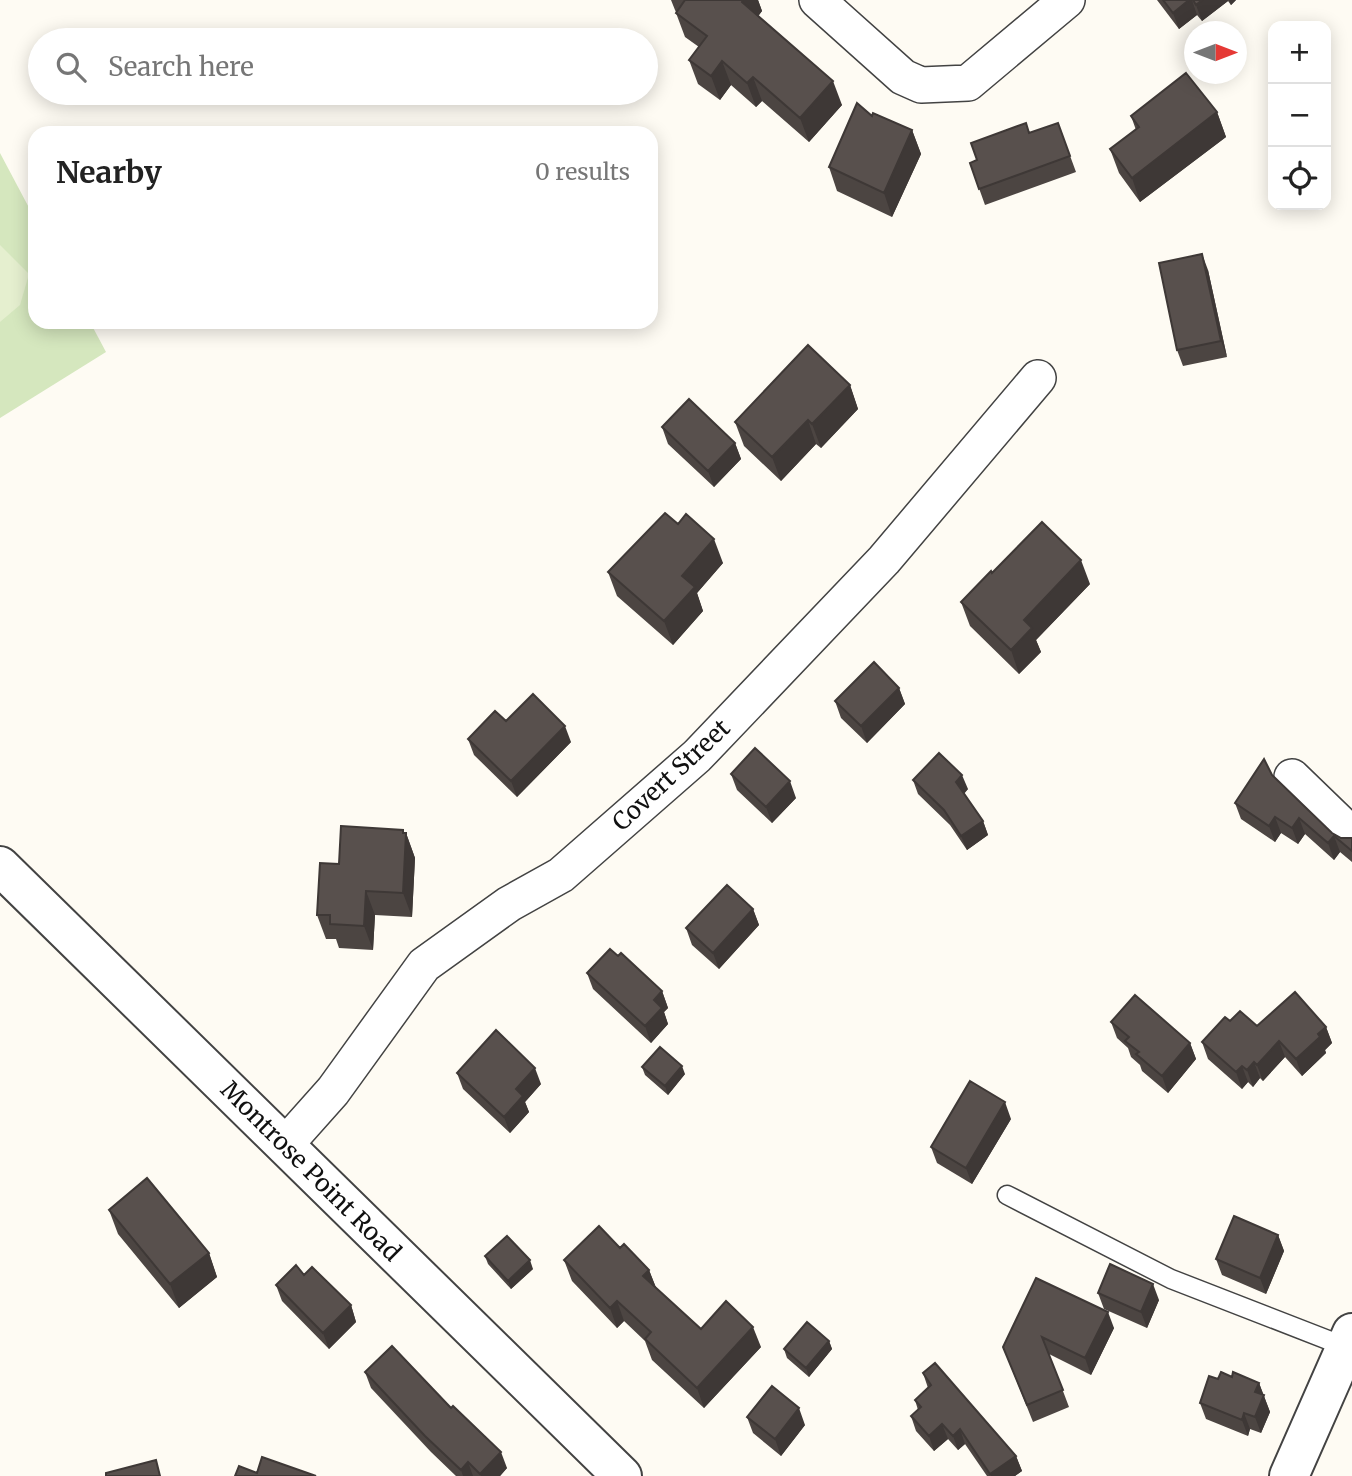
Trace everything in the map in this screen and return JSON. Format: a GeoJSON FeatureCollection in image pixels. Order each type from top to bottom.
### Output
{"type":"FeatureCollection","features":[{"type":"Feature","properties":{"kind":"street"},"geometry":{"type":"LineString","coordinates":[[817,0],[903,77],[921,85],[968,83],[1067,0]]}},
{"type":"Feature","properties":{"kind":"street","name":"Covert Street"},"geometry":{"type":"LineString","coordinates":[[284,1146],[333,1091],[424,965],[509,904],[561,875],[697,756],[884,560],[1038,378]]}},
{"type":"Feature","properties":{"kind":"street"},"geometry":{"type":"LineString","coordinates":[[1292,777],[1352,835]]}},
{"type":"Feature","properties":{"kind":"street","name":"Montrose Point Road"},"geometry":{"type":"LineString","coordinates":[[0,866],[622,1476]]}},
{"type":"Feature","properties":{"kind":"street"},"geometry":{"type":"LineString","coordinates":[[1289,1476],[1349,1340]]}},
{"type":"Feature","properties":{"kind":"lane"},"geometry":{"type":"LineString","coordinates":[[1007,1195],[1171,1279],[1349,1340]]}},
{"type":"Feature","properties":{"kind":"green space"},"geometry":{"type":"Polygon","coordinates":[[[0,153],[28,206],[28,329],[94,329],[106,352],[0,418],[0,153]]]}},
{"type":"Feature","properties":{"kind":"green space"},"geometry":{"type":"Polygon","coordinates":[[[0,245],[28,273],[28,277],[20,305],[0,322],[0,245]]]}},
{"type":"Feature","properties":{"kind":"building"},"geometry":{"type":"Polygon","coordinates":[[[685,0],[743,0],[742,2],[833,81],[800,118],[753,77],[747,83],[722,61],[711,76],[689,60],[707,36],[676,13],[685,0]]]}},
{"type":"Feature","properties":{"kind":"building"},"geometry":{"type":"Polygon","coordinates":[[[1163,0],[1189,0],[1173,13],[1163,0]]]}},
{"type":"Feature","properties":{"kind":"building"},"geometry":{"type":"Polygon","coordinates":[[[1184,75],[1184,84],[1195,84],[1217,112],[1132,178],[1110,149],[1139,127],[1131,116],[1184,75]]]}},
{"type":"Feature","properties":{"kind":"building"},"geometry":{"type":"Polygon","coordinates":[[[857,103],[872,116],[873,113],[912,130],[884,193],[829,167],[857,103]]]}},
{"type":"Feature","properties":{"kind":"building"},"geometry":{"type":"Polygon","coordinates":[[[1026,123],[1029,133],[1058,123],[1070,156],[979,189],[970,163],[977,160],[971,143],[1026,123]]]}},
{"type":"Feature","properties":{"kind":"building"},"geometry":{"type":"Polygon","coordinates":[[[1202,254],[1221,341],[1177,350],[1159,263],[1202,254]]]}},
{"type":"Feature","properties":{"kind":"building"},"geometry":{"type":"Polygon","coordinates":[[[808,345],[850,385],[812,424],[808,420],[772,457],[735,422],[808,345]]]}},
{"type":"Feature","properties":{"kind":"building"},"geometry":{"type":"Polygon","coordinates":[[[689,399],[735,443],[708,471],[662,427],[689,399]]]}},
{"type":"Feature","properties":{"kind":"building"},"geometry":{"type":"Polygon","coordinates":[[[665,513],[678,524],[686,514],[714,539],[682,576],[695,587],[664,621],[608,572],[665,513]]]}},
{"type":"Feature","properties":{"kind":"building"},"geometry":{"type":"Polygon","coordinates":[[[1042,522],[1081,560],[1024,620],[1032,628],[1011,650],[961,602],[1042,522]]]}},
{"type":"Feature","properties":{"kind":"building"},"geometry":{"type":"Polygon","coordinates":[[[874,662],[899,688],[861,726],[835,701],[874,662]]]}},
{"type":"Feature","properties":{"kind":"building"},"geometry":{"type":"Polygon","coordinates":[[[533,694],[565,726],[511,781],[468,739],[495,711],[506,721],[533,694]]]}},
{"type":"Feature","properties":{"kind":"building"},"geometry":{"type":"Polygon","coordinates":[[[755,748],[790,781],[766,807],[731,774],[755,748]]]}},
{"type":"Feature","properties":{"kind":"building"},"geometry":{"type":"Polygon","coordinates":[[[939,753],[962,775],[956,782],[983,821],[961,836],[944,810],[913,780],[939,753]]]}},
{"type":"Feature","properties":{"kind":"building"},"geometry":{"type":"Polygon","coordinates":[[[1264,759],[1272,775],[1332,833],[1341,838],[1352,838],[1352,851],[1334,836],[1328,843],[1299,818],[1292,828],[1275,817],[1269,826],[1235,803],[1264,759]]]}},
{"type":"Feature","properties":{"kind":"building"},"geometry":{"type":"Polygon","coordinates":[[[341,826],[403,830],[403,833],[406,833],[403,893],[366,891],[364,926],[330,924],[330,915],[317,915],[320,863],[339,864],[341,826]]]}},
{"type":"Feature","properties":{"kind":"building"},"geometry":{"type":"Polygon","coordinates":[[[727,885],[753,909],[713,953],[686,928],[727,885]]]}},
{"type":"Feature","properties":{"kind":"building"},"geometry":{"type":"Polygon","coordinates":[[[610,949],[618,956],[621,953],[662,991],[654,1000],[662,1008],[645,1026],[587,973],[610,949]]]}},
{"type":"Feature","properties":{"kind":"building"},"geometry":{"type":"Polygon","coordinates":[[[1295,992],[1326,1027],[1318,1034],[1320,1037],[1296,1059],[1279,1041],[1257,1065],[1254,1062],[1247,1070],[1242,1066],[1236,1072],[1202,1042],[1225,1017],[1230,1021],[1240,1011],[1257,1026],[1295,992]]]}},
{"type":"Feature","properties":{"kind":"building"},"geometry":{"type":"Polygon","coordinates":[[[1135,995],[1190,1043],[1162,1076],[1136,1054],[1139,1052],[1125,1041],[1129,1037],[1111,1022],[1135,995]]]}},
{"type":"Feature","properties":{"kind":"building"},"geometry":{"type":"Polygon","coordinates":[[[496,1030],[535,1068],[516,1089],[523,1096],[504,1117],[457,1073],[496,1030]]]}},
{"type":"Feature","properties":{"kind":"building"},"geometry":{"type":"Polygon","coordinates":[[[660,1047],[682,1066],[665,1086],[642,1067],[660,1047]]]}},
{"type":"Feature","properties":{"kind":"building"},"geometry":{"type":"Polygon","coordinates":[[[970,1081],[1005,1102],[966,1168],[931,1147],[970,1081]]]}},
{"type":"Feature","properties":{"kind":"building"},"geometry":{"type":"Polygon","coordinates":[[[147,1178],[209,1253],[170,1284],[109,1210],[147,1178]]]}},
{"type":"Feature","properties":{"kind":"building"},"geometry":{"type":"Polygon","coordinates":[[[1234,1216],[1278,1235],[1260,1278],[1216,1259],[1234,1216]]]}},
{"type":"Feature","properties":{"kind":"building"},"geometry":{"type":"Polygon","coordinates":[[[599,1226],[620,1248],[624,1244],[649,1270],[643,1276],[701,1329],[726,1301],[753,1327],[697,1388],[645,1339],[651,1332],[617,1301],[610,1308],[564,1260],[599,1226]]]}},
{"type":"Feature","properties":{"kind":"building"},"geometry":{"type":"Polygon","coordinates":[[[507,1236],[530,1260],[508,1281],[485,1256],[507,1236]]]}},
{"type":"Feature","properties":{"kind":"building"},"geometry":{"type":"Polygon","coordinates":[[[1110,1264],[1153,1284],[1141,1312],[1098,1293],[1110,1264]]]}},
{"type":"Feature","properties":{"kind":"building"},"geometry":{"type":"Polygon","coordinates":[[[296,1265],[304,1275],[312,1267],[351,1305],[323,1333],[276,1285],[296,1265]]]}},
{"type":"Feature","properties":{"kind":"building"},"geometry":{"type":"Polygon","coordinates":[[[1036,1278],[1108,1312],[1085,1358],[1042,1337],[1063,1390],[1027,1405],[1003,1347],[1036,1278]]]}},
{"type":"Feature","properties":{"kind":"building"},"geometry":{"type":"Polygon","coordinates":[[[807,1322],[829,1341],[806,1368],[784,1349],[807,1322]]]}},
{"type":"Feature","properties":{"kind":"building"},"geometry":{"type":"Polygon","coordinates":[[[392,1346],[451,1408],[453,1406],[501,1452],[480,1474],[468,1462],[461,1470],[365,1372],[392,1346]]]}},
{"type":"Feature","properties":{"kind":"building"},"geometry":{"type":"Polygon","coordinates":[[[935,1363],[1016,1456],[990,1474],[960,1429],[953,1436],[942,1424],[929,1436],[911,1416],[921,1407],[915,1400],[931,1385],[923,1373],[935,1363]]]}},
{"type":"Feature","properties":{"kind":"building"},"geometry":{"type":"Polygon","coordinates":[[[1221,1372],[1232,1377],[1233,1372],[1259,1383],[1255,1392],[1264,1395],[1255,1417],[1244,1413],[1242,1420],[1200,1403],[1209,1376],[1218,1379],[1221,1372]]]}},
{"type":"Feature","properties":{"kind":"building"},"geometry":{"type":"Polygon","coordinates":[[[772,1386],[799,1408],[775,1439],[747,1417],[772,1386]]]}},
{"type":"Feature","properties":{"kind":"building"},"geometry":{"type":"Polygon","coordinates":[[[262,1457],[316,1476],[235,1476],[239,1466],[257,1473],[262,1457]]]}},
{"type":"Feature","properties":{"kind":"building"},"geometry":{"type":"Polygon","coordinates":[[[156,1460],[160,1476],[106,1476],[106,1473],[156,1460]]]}}]}
